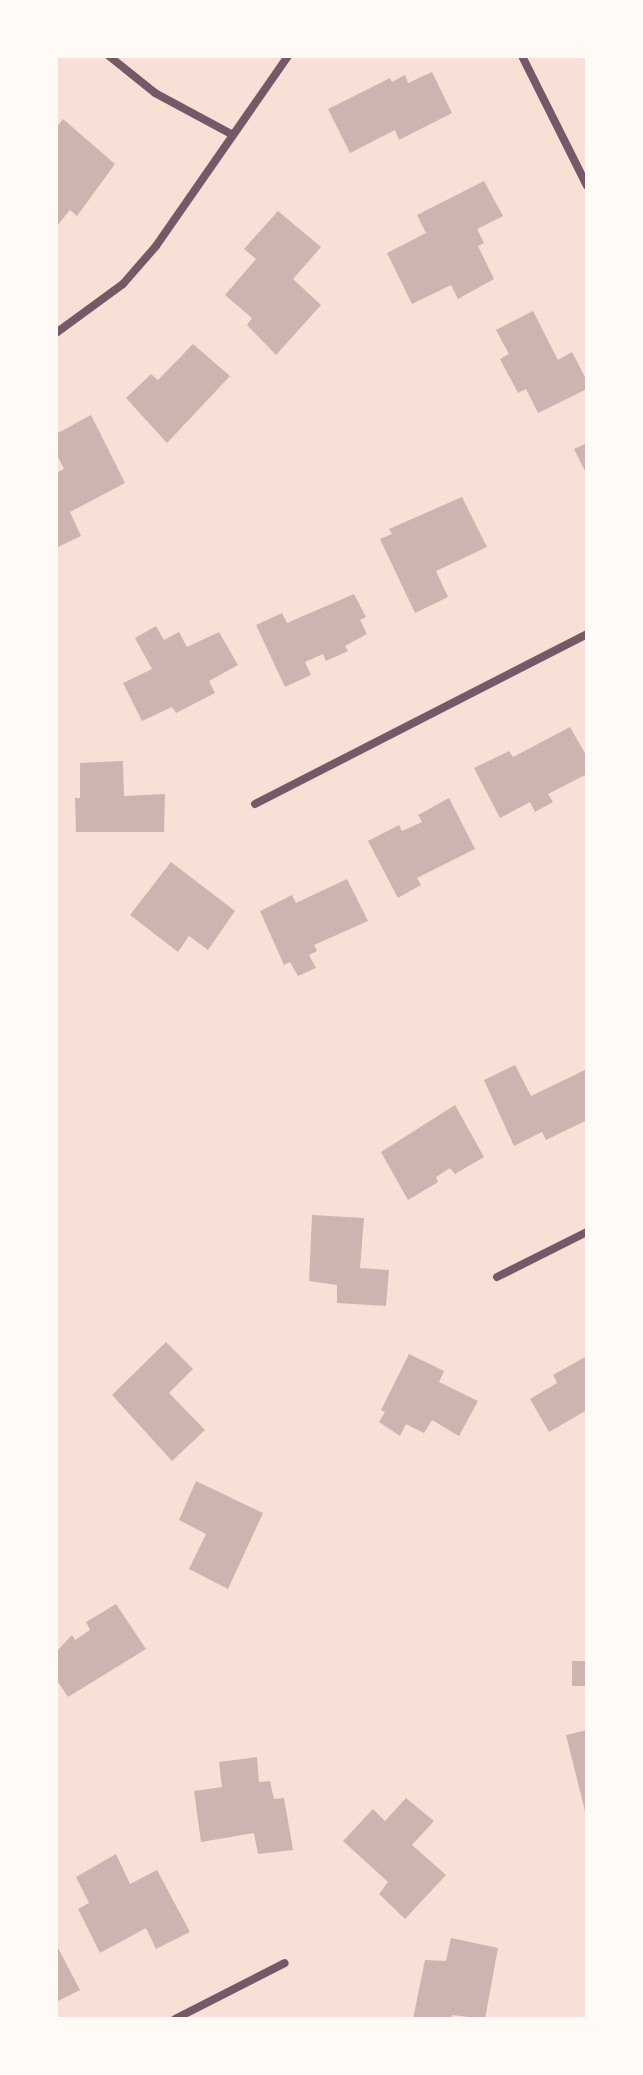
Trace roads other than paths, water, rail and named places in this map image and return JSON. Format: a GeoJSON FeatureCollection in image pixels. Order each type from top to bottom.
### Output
{"type":"FeatureCollection","features":[{"type":"Feature","properties":{"kind":"street"},"geometry":{"type":"LineString","coordinates":[[109,56],[155,93],[231,134]]}},
{"type":"Feature","properties":{"kind":"street"},"geometry":{"type":"LineString","coordinates":[[56,333],[123,284],[156,246],[288,56]]}},
{"type":"Feature","properties":{"kind":"street"},"geometry":{"type":"LineString","coordinates":[[522,56],[587,186]]}},
{"type":"Feature","properties":{"kind":"street"},"geometry":{"type":"LineString","coordinates":[[255,804],[587,634]]}},
{"type":"Feature","properties":{"kind":"street"},"geometry":{"type":"LineString","coordinates":[[497,1277],[587,1232]]}},
{"type":"Feature","properties":{"kind":"street"},"geometry":{"type":"LineString","coordinates":[[175,2019],[285,1963]]}}]}
